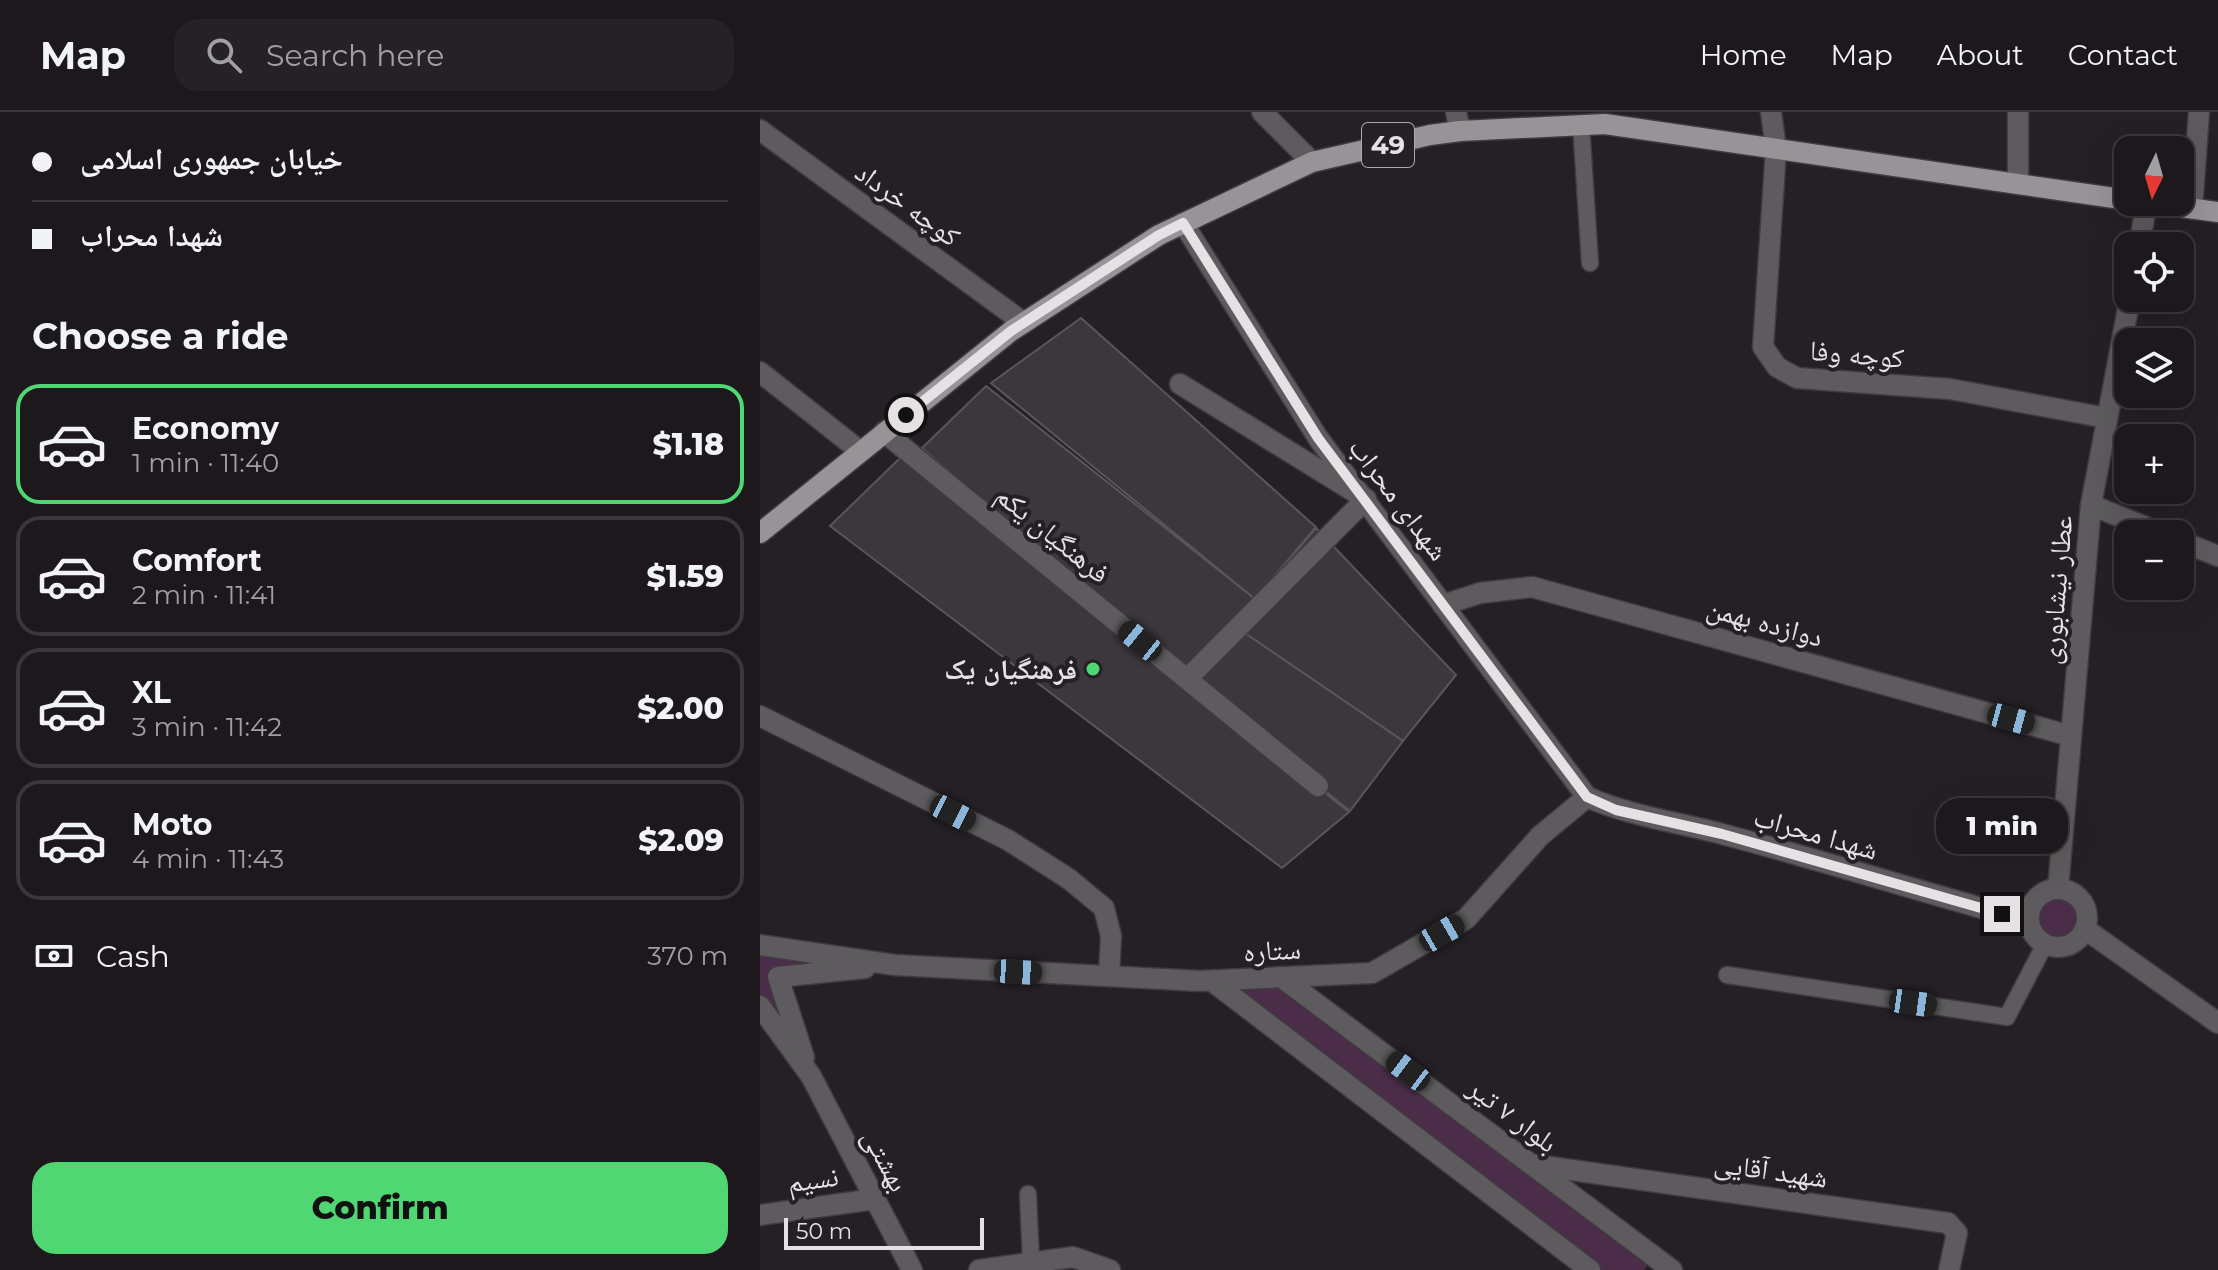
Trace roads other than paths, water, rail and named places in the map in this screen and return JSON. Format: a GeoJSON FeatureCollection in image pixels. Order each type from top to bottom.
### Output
{"type":"FeatureCollection","features":[{"type":"Feature","properties":{"kind":"main road","name":"49"},"geometry":{"type":"LineString","coordinates":[[760,533],[1024,323],[1159,235],[1312,162],[1430,135],[1458,121],[1605,124],[2114,198]]}},
{"type":"Feature","properties":{"kind":"main road"},"geometry":{"type":"LineString","coordinates":[[2194,209],[2218,212]]}},
{"type":"Feature","properties":{"kind":"street"},"geometry":{"type":"LineString","coordinates":[[1262,112],[1312,162]]}},
{"type":"Feature","properties":{"kind":"street","name":"کوچه وفا"},"geometry":{"type":"LineString","coordinates":[[1771,112],[1776,149],[1763,347],[1777,367],[1797,378],[1950,389],[2107,418]]}},
{"type":"Feature","properties":{"kind":"street"},"geometry":{"type":"LineString","coordinates":[[2018,112],[2018,184]]}},
{"type":"Feature","properties":{"kind":"street"},"geometry":{"type":"LineString","coordinates":[[2194,181],[2199,112]]}},
{"type":"Feature","properties":{"kind":"street","name":"کوچه خرداد"},"geometry":{"type":"LineString","coordinates":[[760,130],[1024,323]]}},
{"type":"Feature","properties":{"kind":"street","name":"شهدای محراب"},"geometry":{"type":"LineString","coordinates":[[1183,223],[1318,438],[1587,797]]}},
{"type":"Feature","properties":{"kind":"street","name":"عطار نیشابوری"},"geometry":{"type":"LineString","coordinates":[[2058,889],[2091,505],[2127,312]]}},
{"type":"Feature","properties":{"kind":"street"},"geometry":{"type":"LineString","coordinates":[[760,372],[860,451]]}},
{"type":"Feature","properties":{"kind":"street"},"geometry":{"type":"LineString","coordinates":[[1180,384],[1366,499],[1187,679]]}},
{"type":"Feature","properties":{"kind":"street","name":"فرهنگیان یکم"},"geometry":{"type":"LineString","coordinates":[[884,432],[1318,786]]}},
{"type":"Feature","properties":{"kind":"street"},"geometry":{"type":"LineString","coordinates":[[2091,505],[2128,520]]}},
{"type":"Feature","properties":{"kind":"street"},"geometry":{"type":"LineString","coordinates":[[2194,547],[2218,556]]}},
{"type":"Feature","properties":{"kind":"street","name":"دوازده بهمن"},"geometry":{"type":"LineString","coordinates":[[1443,605],[1480,593],[1532,587],[2071,736]]}},
{"type":"Feature","properties":{"kind":"street"},"geometry":{"type":"LineString","coordinates":[[760,716],[1008,840],[1069,879],[1104,908],[1111,936],[1109,976]]}},
{"type":"Feature","properties":{"kind":"street","name":"شهدا محراب"},"geometry":{"type":"LineString","coordinates":[[1587,797],[1616,810],[1722,834],[2029,921]]}},
{"type":"Feature","properties":{"kind":"street","name":"ستاره"},"geometry":{"type":"LineString","coordinates":[[895,965],[1212,981],[1372,973],[1466,919],[1540,836],[1587,797]]}},
{"type":"Feature","properties":{"kind":"street"},"geometry":{"type":"LineString","coordinates":[[2058,889],[2076,895],[2083,902],[2088,920],[2085,929],[2073,943],[2054,947],[2045,944],[2032,930],[2029,921],[2034,903],[2040,896],[2058,889]]}},
{"type":"Feature","properties":{"kind":"street"},"geometry":{"type":"LineString","coordinates":[[2085,929],[2218,1023]]}},
{"type":"Feature","properties":{"kind":"street"},"geometry":{"type":"LineString","coordinates":[[760,945],[895,965]]}},
{"type":"Feature","properties":{"kind":"street"},"geometry":{"type":"LineString","coordinates":[[760,945],[771,950],[779,962],[778,977],[811,1076]]}},
{"type":"Feature","properties":{"kind":"street"},"geometry":{"type":"LineString","coordinates":[[760,989],[768,987],[778,977],[895,965]]}},
{"type":"Feature","properties":{"kind":"street","name":"بلوار ۷ تیر"},"geometry":{"type":"LineString","coordinates":[[1281,977],[1672,1270]]}},
{"type":"Feature","properties":{"kind":"street"},"geometry":{"type":"LineString","coordinates":[[1212,981],[1590,1270]]}},
{"type":"Feature","properties":{"kind":"street"},"geometry":{"type":"LineString","coordinates":[[760,1006],[811,1076]]}},
{"type":"Feature","properties":{"kind":"street","name":"بهشتی"},"geometry":{"type":"LineString","coordinates":[[811,1076],[912,1270]]}},
{"type":"Feature","properties":{"kind":"street","name":"شهید آقایی"},"geometry":{"type":"LineString","coordinates":[[1534,1165],[1948,1223],[1957,1233],[1949,1270]]}},
{"type":"Feature","properties":{"kind":"street","name":"نسیم"},"geometry":{"type":"LineString","coordinates":[[760,1215],[875,1199]]}},
{"type":"Feature","properties":{"kind":"street"},"geometry":{"type":"LineString","coordinates":[[979,1270],[1073,1257],[1110,1270]]}},
{"type":"Feature","properties":{"kind":"lane"},"geometry":{"type":"LineString","coordinates":[[1581,124],[1590,263]]}},
{"type":"Feature","properties":{"kind":"lane"},"geometry":{"type":"LineString","coordinates":[[1727,975],[2007,1017],[2045,944]]}},
{"type":"Feature","properties":{"kind":"lane"},"geometry":{"type":"LineString","coordinates":[[1028,1194],[1031,1262]]}},
{"type":"Feature","properties":{"kind":"place","name":"فرهنگیان یک"},"geometry":{"type":"Point","coordinates":[1093,669]}}]}
